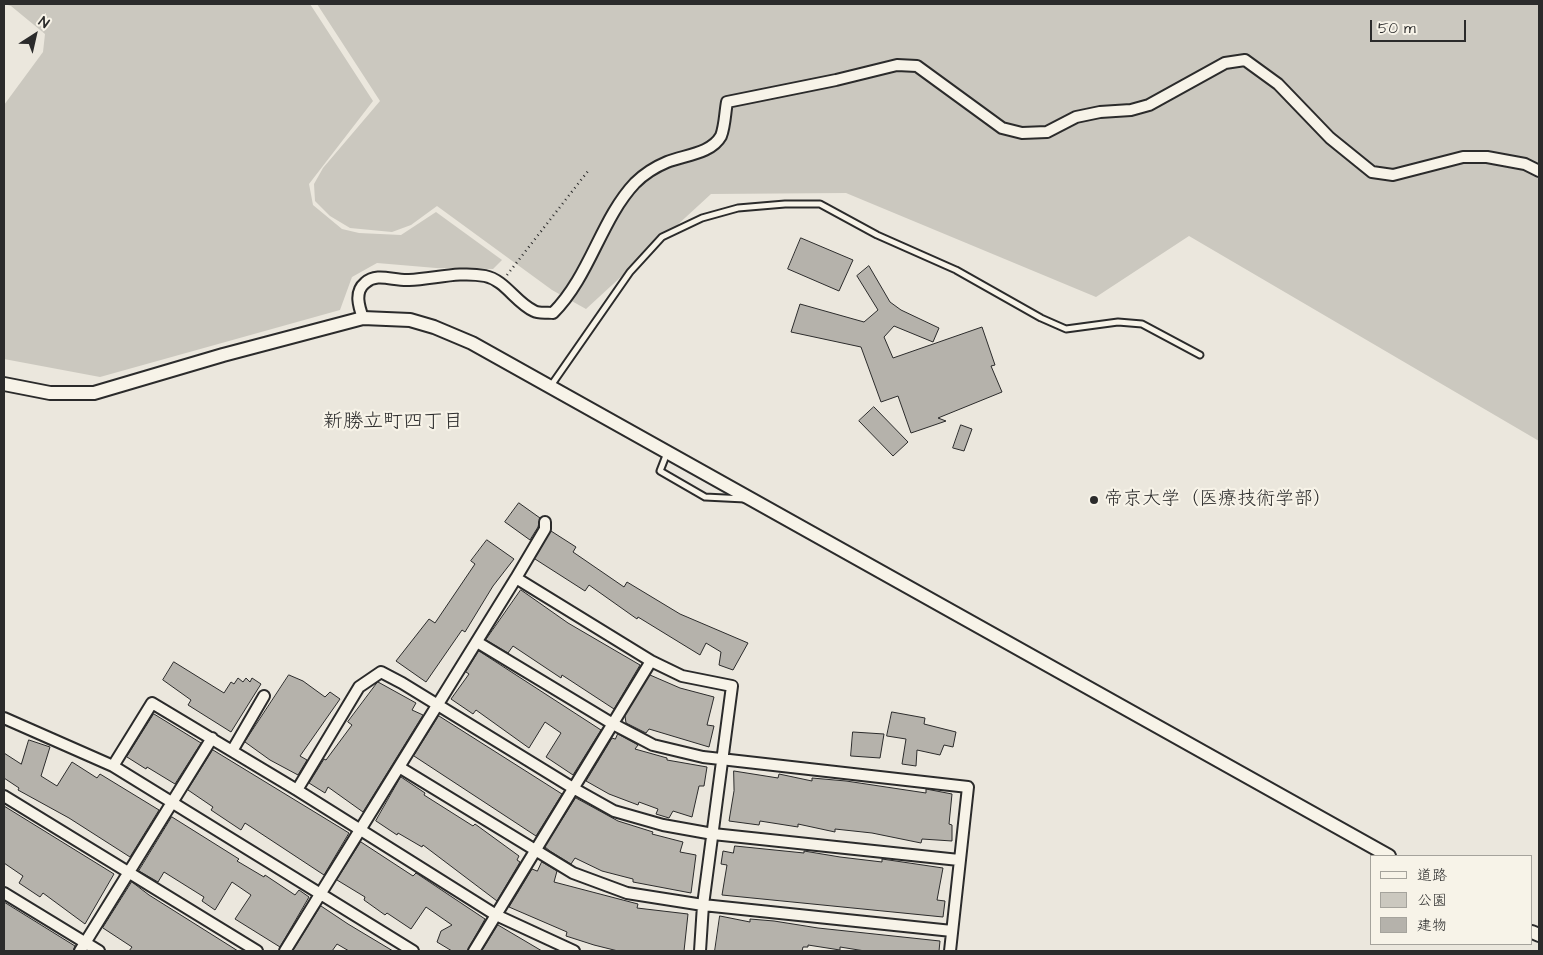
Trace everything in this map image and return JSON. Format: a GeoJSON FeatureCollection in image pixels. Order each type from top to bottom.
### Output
{"type":"FeatureCollection","features":[{"type":"Feature","properties":{"kind":"street"},"geometry":{"type":"LineString","coordinates":[[364,318],[359,306],[358,294],[363,284],[374,277],[408,280],[464,274],[487,276],[502,281],[534,312],[553,313],[578,282],[620,204],[634,185],[647,172],[712,146],[720,136],[727,102],[836,80],[897,65],[917,66],[1002,128],[1022,133],[1047,132],[1076,117],[1100,112],[1130,110],[1149,105],[1225,63],[1245,60],[1278,84],[1330,138],[1372,172],[1393,175],[1463,158],[1487,157],[1525,164],[1539,172]]}},
{"type":"Feature","properties":{"kind":"street"},"geometry":{"type":"LineString","coordinates":[[4,384],[50,393],[94,393],[223,355],[364,318],[410,320],[434,327],[472,343],[1388,855]]}},
{"type":"Feature","properties":{"kind":"street"},"geometry":{"type":"LineString","coordinates":[[285,951],[546,529],[545,522]]}},
{"type":"Feature","properties":{"kind":"street"},"geometry":{"type":"LineString","coordinates":[[516,578],[651,661],[682,676],[732,686],[703,905],[700,951]]}},
{"type":"Feature","properties":{"kind":"street"},"geometry":{"type":"LineString","coordinates":[[477,642],[613,724],[653,745],[723,760],[968,787],[950,951]]}},
{"type":"Feature","properties":{"kind":"street"},"geometry":{"type":"LineString","coordinates":[[474,951],[651,661]]}},
{"type":"Feature","properties":{"kind":"street"},"geometry":{"type":"LineString","coordinates":[[297,790],[359,687],[380,672],[437,704],[573,788],[614,811],[663,826],[712,834],[959,860]]}},
{"type":"Feature","properties":{"kind":"street"},"geometry":{"type":"LineString","coordinates":[[232,751],[264,696]]}},
{"type":"Feature","properties":{"kind":"street"},"geometry":{"type":"LineString","coordinates":[[113,766],[152,703],[361,829],[496,915],[550,942],[574,951]]}},
{"type":"Feature","properties":{"kind":"street"},"geometry":{"type":"LineString","coordinates":[[4,718],[113,766],[413,951]]}},
{"type":"Feature","properties":{"kind":"street"},"geometry":{"type":"LineString","coordinates":[[83,947],[212,738]]}},
{"type":"Feature","properties":{"kind":"street"},"geometry":{"type":"LineString","coordinates":[[399,767],[573,873],[627,893],[703,905],[952,931]]}},
{"type":"Feature","properties":{"kind":"street"},"geometry":{"type":"LineString","coordinates":[[4,796],[257,951]]}},
{"type":"Feature","properties":{"kind":"street"},"geometry":{"type":"LineString","coordinates":[[4,893],[83,947],[99,951]]}},
{"type":"Feature","properties":{"kind":"lane"},"geometry":{"type":"LineString","coordinates":[[550,387],[630,272],[662,237],[702,218],[738,208],[785,204],[820,204],[877,235],[956,270],[1041,318],[1066,329],[1118,322],[1142,324],[1200,355]]}},
{"type":"Feature","properties":{"kind":"lane"},"geometry":{"type":"LineString","coordinates":[[668,453],[660,471],[705,497],[753,500]]}},
{"type":"Feature","properties":{"kind":"path"},"geometry":{"type":"LineString","coordinates":[[502,281],[588,171]]}},
{"type":"Feature","properties":{"kind":"green space"},"geometry":{"type":"Polygon","coordinates":[[[4,4],[310,4],[373,101],[309,184],[313,205],[342,229],[359,233],[401,235],[436,212],[502,260],[493,269],[436,268],[377,263],[352,277],[340,310],[100,377],[4,359],[4,105],[43,52],[45,34],[11,6],[4,4]]]}},
{"type":"Feature","properties":{"kind":"green space"},"geometry":{"type":"Polygon","coordinates":[[[317,4],[1539,4],[1539,441],[1189,236],[1096,297],[846,193],[711,194],[586,309],[552,290],[437,206],[411,225],[392,232],[350,228],[330,216],[315,201],[314,184],[323,168],[380,101],[317,4]]]}},
{"type":"Feature","properties":{"kind":"building"},"geometry":{"type":"Polygon","coordinates":[[[801,238],[853,260],[839,291],[788,269],[801,238]]]}},
{"type":"Feature","properties":{"kind":"building"},"geometry":{"type":"Polygon","coordinates":[[[869,266],[890,302],[901,310],[939,328],[933,342],[894,326],[884,337],[893,358],[982,327],[995,365],[991,366],[1002,392],[938,418],[946,421],[911,433],[898,396],[881,402],[861,347],[791,332],[800,304],[864,322],[878,310],[857,276],[869,266]]]}},
{"type":"Feature","properties":{"kind":"building"},"geometry":{"type":"Polygon","coordinates":[[[874,407],[908,442],[893,456],[859,421],[874,407]]]}},
{"type":"Feature","properties":{"kind":"building"},"geometry":{"type":"Polygon","coordinates":[[[961,425],[972,429],[964,451],[953,448],[961,425]]]}},
{"type":"Feature","properties":{"kind":"building"},"geometry":{"type":"Polygon","coordinates":[[[519,503],[540,518],[538,527],[530,540],[505,522],[519,503]]]}},
{"type":"Feature","properties":{"kind":"building"},"geometry":{"type":"Polygon","coordinates":[[[551,531],[576,547],[573,552],[624,587],[627,582],[680,614],[748,643],[733,670],[719,665],[721,652],[706,643],[700,655],[638,617],[637,619],[589,585],[585,591],[535,559],[551,531]]]}},
{"type":"Feature","properties":{"kind":"building"},"geometry":{"type":"Polygon","coordinates":[[[487,540],[514,559],[493,586],[465,632],[462,630],[426,682],[396,661],[429,619],[435,623],[475,564],[471,561],[487,540]]]}},
{"type":"Feature","properties":{"kind":"building"},"geometry":{"type":"Polygon","coordinates":[[[521,590],[568,623],[640,665],[614,709],[562,675],[561,678],[513,646],[508,653],[486,640],[521,590]]]}},
{"type":"Feature","properties":{"kind":"building"},"geometry":{"type":"Polygon","coordinates":[[[479,651],[601,730],[573,775],[546,757],[561,733],[545,722],[529,748],[476,710],[473,714],[451,699],[469,674],[466,672],[479,651]]]}},
{"type":"Feature","properties":{"kind":"building"},"geometry":{"type":"Polygon","coordinates":[[[174,662],[224,693],[231,682],[234,684],[238,678],[243,682],[246,678],[250,682],[252,678],[261,684],[231,732],[188,705],[191,700],[163,680],[174,662]]]}},
{"type":"Feature","properties":{"kind":"building"},"geometry":{"type":"Polygon","coordinates":[[[289,675],[303,681],[325,697],[330,692],[340,699],[300,756],[307,760],[298,775],[270,760],[245,742],[289,675]]]}},
{"type":"Feature","properties":{"kind":"building"},"geometry":{"type":"Polygon","coordinates":[[[650,675],[680,688],[714,697],[707,725],[714,726],[709,747],[649,729],[646,733],[626,723],[625,716],[650,675]]]}},
{"type":"Feature","properties":{"kind":"building"},"geometry":{"type":"Polygon","coordinates":[[[378,682],[416,703],[412,710],[423,715],[363,812],[328,787],[325,793],[309,783],[324,759],[326,760],[352,725],[348,722],[378,682]]]}},
{"type":"Feature","properties":{"kind":"building"},"geometry":{"type":"Polygon","coordinates":[[[892,712],[925,718],[924,724],[956,732],[953,747],[944,745],[940,755],[917,750],[916,766],[902,764],[906,739],[887,736],[892,712]]]}},
{"type":"Feature","properties":{"kind":"building"},"geometry":{"type":"Polygon","coordinates":[[[154,714],[201,743],[175,784],[127,757],[154,714]]]}},
{"type":"Feature","properties":{"kind":"building"},"geometry":{"type":"Polygon","coordinates":[[[439,716],[562,794],[536,836],[414,756],[439,716]]]}},
{"type":"Feature","properties":{"kind":"building"},"geometry":{"type":"Polygon","coordinates":[[[853,732],[884,734],[880,758],[851,756],[853,732]]]}},
{"type":"Feature","properties":{"kind":"building"},"geometry":{"type":"Polygon","coordinates":[[[618,734],[638,745],[635,749],[667,758],[667,760],[707,767],[704,786],[699,786],[692,817],[673,811],[669,818],[656,814],[658,809],[639,802],[638,805],[609,794],[586,781],[612,738],[615,739],[618,734]]]}},
{"type":"Feature","properties":{"kind":"building"},"geometry":{"type":"Polygon","coordinates":[[[29,740],[50,747],[41,776],[57,786],[72,762],[97,778],[100,774],[159,810],[130,857],[69,818],[18,790],[19,788],[4,778],[4,753],[21,764],[29,740]]]}},
{"type":"Feature","properties":{"kind":"building"},"geometry":{"type":"Polygon","coordinates":[[[213,750],[349,833],[324,875],[245,823],[241,830],[211,810],[213,807],[188,790],[213,750]]]}},
{"type":"Feature","properties":{"kind":"building"},"geometry":{"type":"Polygon","coordinates":[[[734,771],[778,778],[779,774],[812,781],[812,778],[846,781],[926,793],[926,789],[952,794],[949,824],[952,825],[952,841],[922,839],[921,843],[872,833],[835,829],[835,832],[798,824],[798,827],[760,821],[759,825],[729,821],[734,791],[734,771]]]}},
{"type":"Feature","properties":{"kind":"building"},"geometry":{"type":"Polygon","coordinates":[[[401,777],[425,793],[424,795],[473,826],[475,824],[519,856],[517,860],[520,862],[497,901],[423,845],[422,847],[398,833],[397,835],[376,821],[401,777]]]}},
{"type":"Feature","properties":{"kind":"building"},"geometry":{"type":"Polygon","coordinates":[[[576,798],[618,821],[653,832],[652,834],[683,842],[680,852],[696,855],[691,893],[633,882],[633,879],[602,871],[575,858],[571,864],[545,847],[576,798]]]}},
{"type":"Feature","properties":{"kind":"building"},"geometry":{"type":"Polygon","coordinates":[[[4,806],[114,874],[85,924],[43,893],[40,897],[19,883],[23,876],[4,863],[4,806]]]}},
{"type":"Feature","properties":{"kind":"building"},"geometry":{"type":"Polygon","coordinates":[[[172,817],[264,877],[265,875],[295,895],[299,890],[309,897],[280,947],[235,919],[251,895],[232,882],[215,910],[202,901],[204,897],[164,872],[158,882],[139,871],[172,817]]]}},
{"type":"Feature","properties":{"kind":"building"},"geometry":{"type":"Polygon","coordinates":[[[361,842],[413,876],[416,873],[485,919],[467,951],[452,951],[437,942],[441,931],[452,925],[426,907],[411,929],[387,913],[385,915],[364,900],[365,897],[337,880],[361,842]]]}},
{"type":"Feature","properties":{"kind":"building"},"geometry":{"type":"Polygon","coordinates":[[[735,846],[804,853],[804,851],[882,862],[882,859],[943,868],[937,900],[945,901],[943,917],[722,895],[727,865],[721,864],[723,851],[733,853],[735,846]]]}},
{"type":"Feature","properties":{"kind":"building"},"geometry":{"type":"Polygon","coordinates":[[[542,862],[557,871],[554,882],[638,904],[637,908],[688,914],[684,951],[618,951],[594,945],[566,936],[567,932],[509,907],[532,869],[537,871],[542,862]]]}},
{"type":"Feature","properties":{"kind":"building"},"geometry":{"type":"Polygon","coordinates":[[[132,882],[149,895],[238,951],[129,951],[132,947],[103,928],[132,882]]]}},
{"type":"Feature","properties":{"kind":"building"},"geometry":{"type":"Polygon","coordinates":[[[4,902],[75,946],[73,951],[4,951],[4,902]]]}},
{"type":"Feature","properties":{"kind":"building"},"geometry":{"type":"Polygon","coordinates":[[[321,906],[393,951],[349,951],[337,944],[332,951],[293,951],[321,906]]]}},
{"type":"Feature","properties":{"kind":"building"},"geometry":{"type":"Polygon","coordinates":[[[720,916],[750,922],[750,919],[774,921],[818,928],[940,941],[939,951],[865,951],[840,947],[840,950],[808,945],[808,947],[803,947],[802,951],[715,951],[720,916]]]}},
{"type":"Feature","properties":{"kind":"building"},"geometry":{"type":"Polygon","coordinates":[[[498,925],[542,951],[482,951],[498,925]]]}},
{"type":"Feature","properties":{"kind":"place","name":"帝京大学（医療技術学部）"},"geometry":{"type":"Point","coordinates":[1094,500]}},
{"type":"Feature","properties":{"kind":"district","name":"新勝立町四丁目"},"geometry":{"type":"Point","coordinates":[393,423]}}]}
